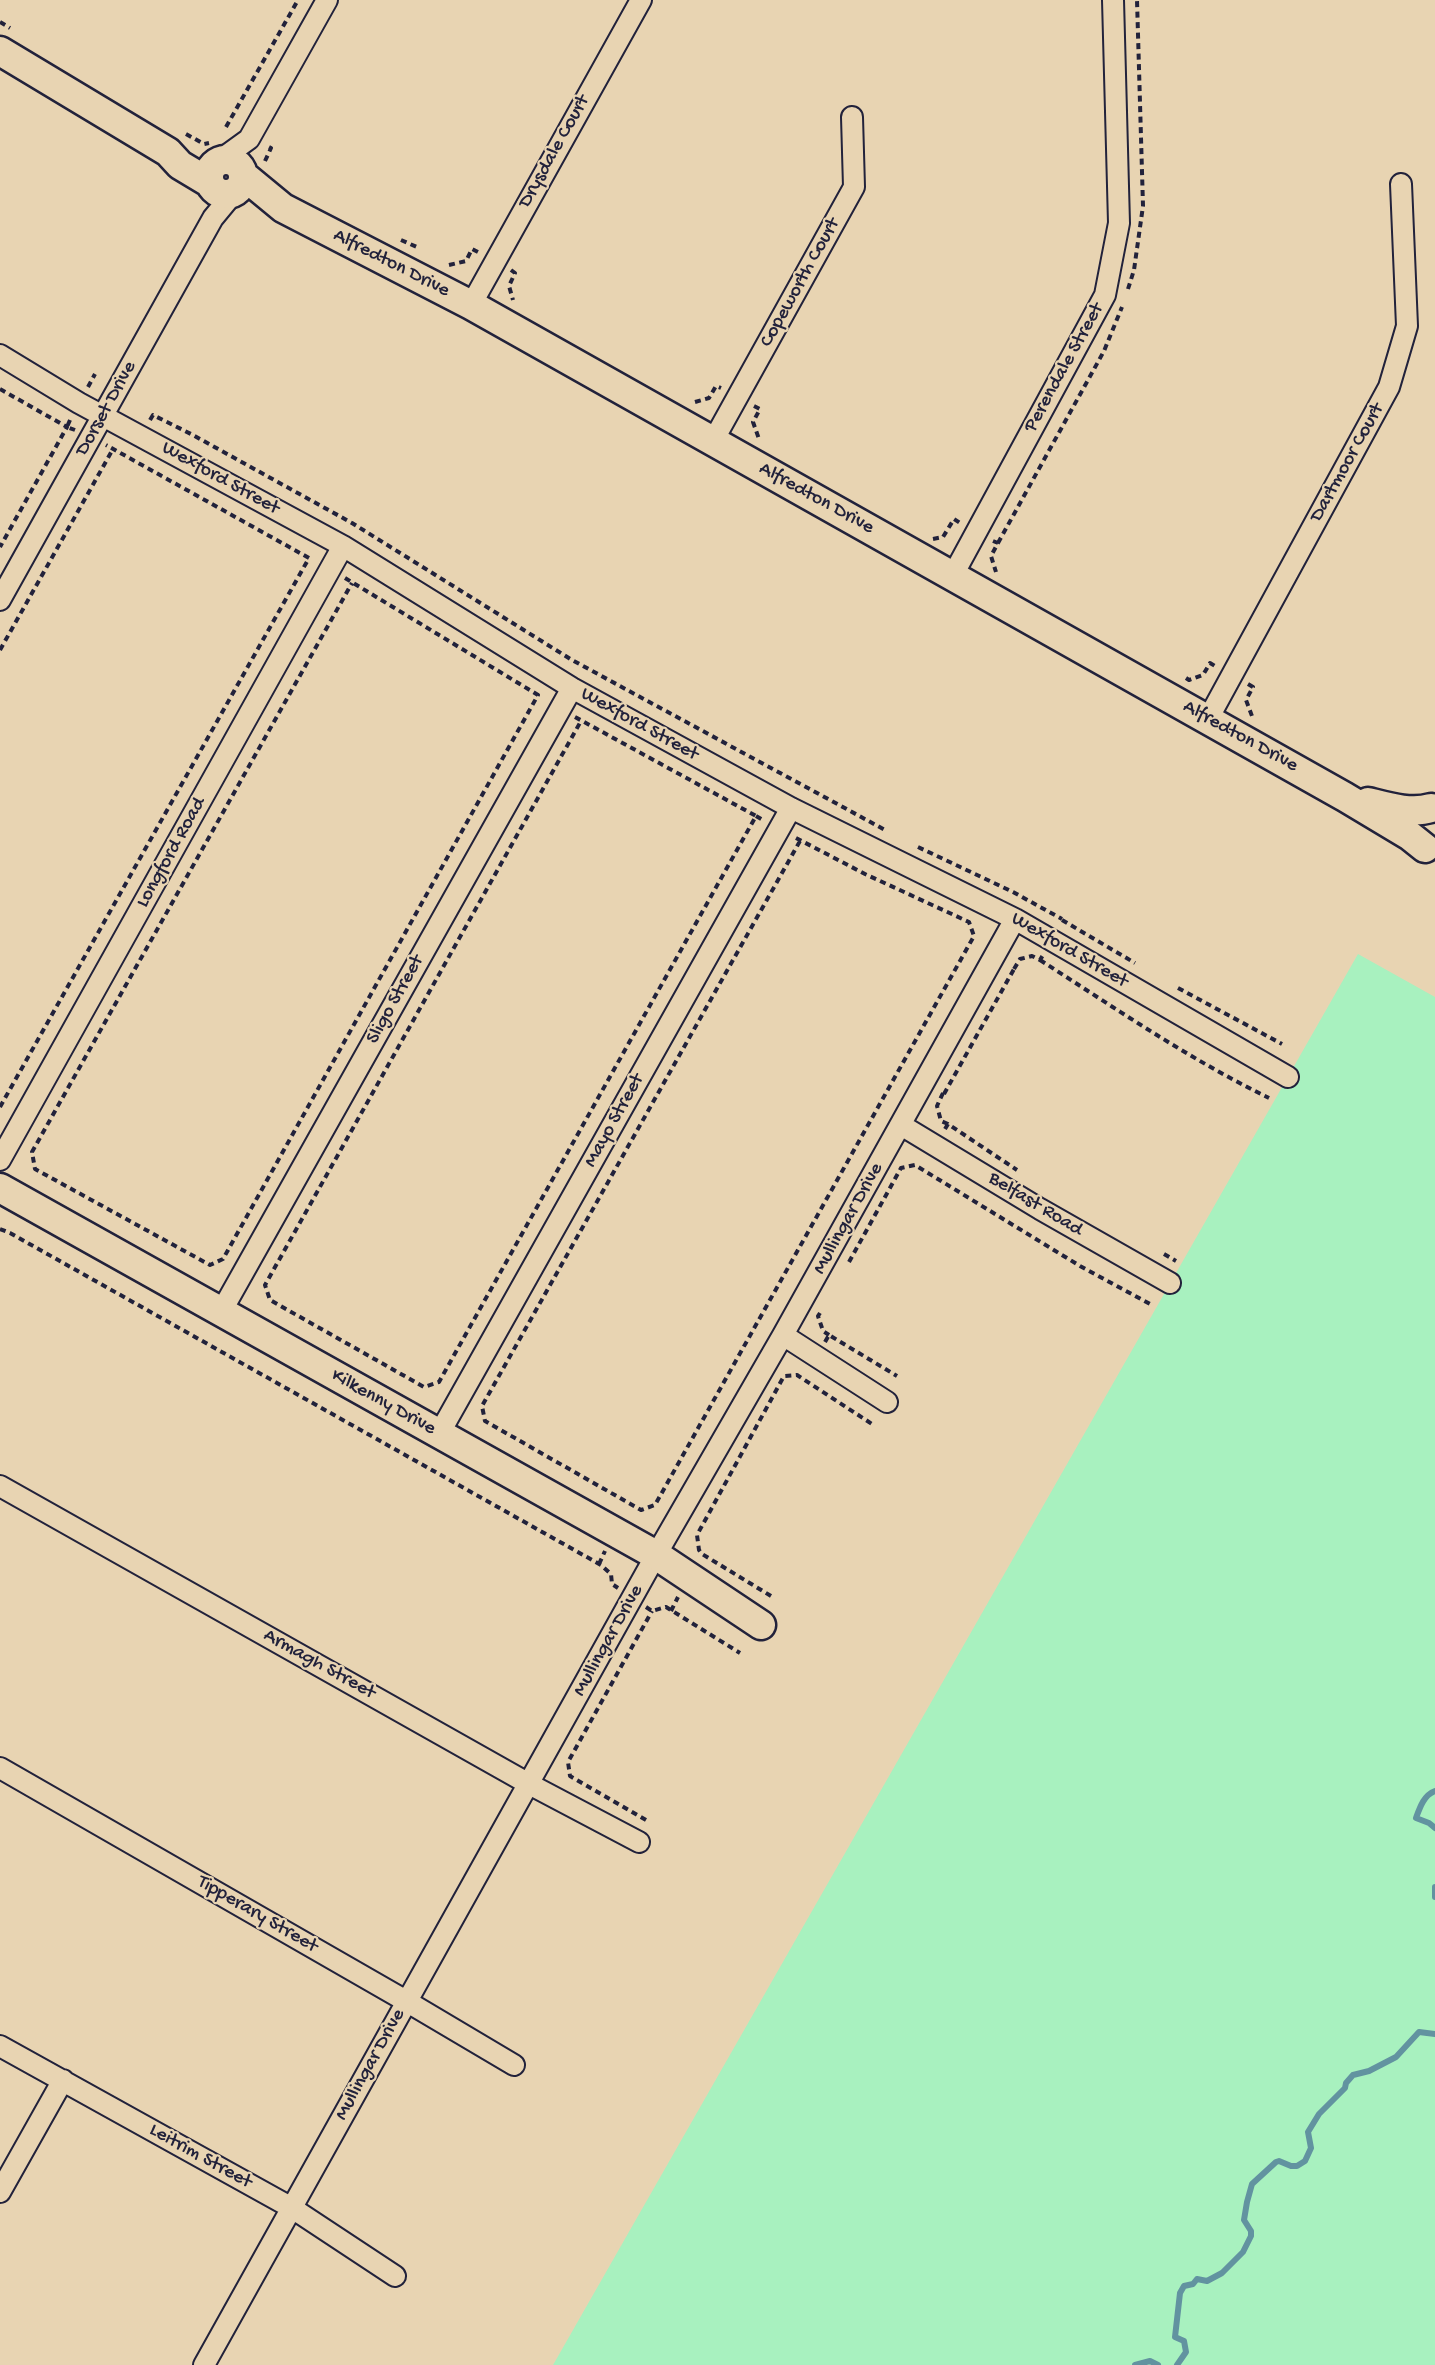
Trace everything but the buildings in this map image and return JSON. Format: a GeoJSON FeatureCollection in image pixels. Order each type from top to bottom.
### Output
{"type":"FeatureCollection","features":[{"type":"Feature","properties":{"kind":"street","name":"Dorset Drive"},"geometry":{"type":"LineString","coordinates":[[0,600],[213,218],[229,174],[248,152],[249,139],[327,0]]}},
{"type":"Feature","properties":{"kind":"street","name":"Drysdale Court"},"geometry":{"type":"LineString","coordinates":[[471,305],[640,0]]}},
{"type":"Feature","properties":{"kind":"street","name":"Perendale Street"},"geometry":{"type":"LineString","coordinates":[[953,575],[1105,295],[1119,223],[1113,0]]}},
{"type":"Feature","properties":{"kind":"street","name":"Alfredton Drive"},"geometry":{"type":"LineString","coordinates":[[9,42],[177,143],[180,165],[229,174],[265,205],[283,208],[471,305],[1345,796],[1430,851]]}},
{"type":"Feature","properties":{"kind":"street","name":"Copeworth Court"},"geometry":{"type":"LineString","coordinates":[[713,441],[854,187],[852,117]]}},
{"type":"Feature","properties":{"kind":"street","name":"Dartmoor Court"},"geometry":{"type":"LineString","coordinates":[[1208,719],[1389,387],[1407,326],[1401,184]]}},
{"type":"Feature","properties":{"kind":"street","name":"Wexford Street"},"geometry":{"type":"LineString","coordinates":[[0,355],[103,417],[344,546],[572,688],[791,808],[1016,919],[1288,1077]]}},
{"type":"Feature","properties":{"kind":"street","name":"Longford Road"},"geometry":{"type":"LineString","coordinates":[[0,1160],[344,546]]}},
{"type":"Feature","properties":{"kind":"street","name":"Sligo Street"},"geometry":{"type":"LineString","coordinates":[[221,1312],[572,688]]}},
{"type":"Feature","properties":{"kind":"street","name":"Alfredton Drive"},"geometry":{"type":"LineString","coordinates":[[1345,796],[1402,809],[1421,810],[1434,807]]}},
{"type":"Feature","properties":{"kind":"street"},"geometry":{"type":"LineString","coordinates":[[1430,851],[1419,838],[1418,827],[1422,816],[1434,807]]}},
{"type":"Feature","properties":{"kind":"street","name":"Mayo Street"},"geometry":{"type":"LineString","coordinates":[[439,1434],[791,808]]}},
{"type":"Feature","properties":{"kind":"street","name":"Mullingar Drive"},"geometry":{"type":"LineString","coordinates":[[204,2365],[656,1555],[902,1125],[1016,919]]}},
{"type":"Feature","properties":{"kind":"street","name":"Belfast Road"},"geometry":{"type":"LineString","coordinates":[[902,1125],[1040,1209],[1170,1283]]}},
{"type":"Feature","properties":{"kind":"street","name":"Kilkenny Drive"},"geometry":{"type":"LineString","coordinates":[[0,1188],[656,1555],[761,1625]]}},
{"type":"Feature","properties":{"kind":"street"},"geometry":{"type":"LineString","coordinates":[[783,1335],[887,1402]]}},
{"type":"Feature","properties":{"kind":"street","name":"Armagh Street"},"geometry":{"type":"LineString","coordinates":[[0,1486],[529,1784],[639,1842]]}},
{"type":"Feature","properties":{"kind":"street","name":"Tipperary Street"},"geometry":{"type":"LineString","coordinates":[[0,1768],[514,2065]]}},
{"type":"Feature","properties":{"kind":"street","name":"Leitrim Street"},"geometry":{"type":"LineString","coordinates":[[0,2046],[292,2208],[395,2276]]}},
{"type":"Feature","properties":{"kind":"street"},"geometry":{"type":"LineString","coordinates":[[0,2192],[63,2080]]}},
{"type":"Feature","properties":{"kind":"path"},"geometry":{"type":"LineString","coordinates":[[223,132],[298,0]]}},
{"type":"Feature","properties":{"kind":"path"},"geometry":{"type":"LineString","coordinates":[[0,22],[9,42]]}},
{"type":"Feature","properties":{"kind":"path"},"geometry":{"type":"LineString","coordinates":[[177,143],[204,144],[229,174],[264,163],[271,148],[226,127]]}},
{"type":"Feature","properties":{"kind":"path"},"geometry":{"type":"LineString","coordinates":[[399,238],[419,249]]}},
{"type":"Feature","properties":{"kind":"path"},"geometry":{"type":"LineString","coordinates":[[440,260],[450,266],[466,261],[472,249],[495,261],[515,273],[509,286],[513,301]]}},
{"type":"Feature","properties":{"kind":"path"},"geometry":{"type":"LineString","coordinates":[[685,397],[695,402],[710,398],[716,386],[760,409],[753,423],[757,438],[767,444]]}},
{"type":"Feature","properties":{"kind":"path"},"geometry":{"type":"LineString","coordinates":[[0,389],[67,427],[0,547]]}},
{"type":"Feature","properties":{"kind":"path"},"geometry":{"type":"LineString","coordinates":[[130,458],[153,415],[352,523],[572,660],[890,833]]}},
{"type":"Feature","properties":{"kind":"path"},"geometry":{"type":"LineString","coordinates":[[0,650],[112,449],[309,558],[0,1107]]}},
{"type":"Feature","properties":{"kind":"path"},"geometry":{"type":"LineString","coordinates":[[928,539],[944,537],[954,519],[998,543],[991,556],[995,572],[1005,577]]}},
{"type":"Feature","properties":{"kind":"path"},"geometry":{"type":"LineString","coordinates":[[352,583],[538,695],[223,1259],[210,1265],[35,1169],[32,1152],[352,583]]}},
{"type":"Feature","properties":{"kind":"path"},"geometry":{"type":"LineString","coordinates":[[1179,674],[1189,680],[1203,675],[1210,663],[1253,687],[1246,700],[1251,715],[1261,721]]}},
{"type":"Feature","properties":{"kind":"path"},"geometry":{"type":"LineString","coordinates":[[581,721],[756,816],[439,1382],[424,1387],[270,1300],[266,1285],[581,721]]}},
{"type":"Feature","properties":{"kind":"path"},"geometry":{"type":"LineString","coordinates":[[800,841],[969,922],[974,936],[655,1505],[641,1510],[485,1422],[482,1406],[800,841]]}},
{"type":"Feature","properties":{"kind":"path"},"geometry":{"type":"LineString","coordinates":[[910,843],[1013,892],[1062,919]]}},
{"type":"Feature","properties":{"kind":"path"},"geometry":{"type":"LineString","coordinates":[[1040,960],[1171,1044],[1269,1098]]}},
{"type":"Feature","properties":{"kind":"path"},"geometry":{"type":"LineString","coordinates":[[844,1271],[901,1168],[915,1165],[1072,1261],[1150,1304]]}},
{"type":"Feature","properties":{"kind":"path"},"geometry":{"type":"LineString","coordinates":[[0,1229],[601,1565],[611,1574],[612,1584],[652,1611]]}},
{"type":"Feature","properties":{"kind":"path"},"geometry":{"type":"LineString","coordinates":[[824,1307],[818,1316],[823,1331],[829,1335]]}},
{"type":"Feature","properties":{"kind":"path"},"geometry":{"type":"LineString","coordinates":[[771,1596],[702,1554],[699,1550],[697,1535],[784,1376],[797,1375],[872,1424]]}},
{"type":"Feature","properties":{"kind":"path"},"geometry":{"type":"LineString","coordinates":[[646,1820],[570,1776],[568,1762],[652,1611],[666,1607],[740,1653]]}},
{"type":"Feature","properties":{"kind":"green space"},"geometry":{"type":"Polygon","coordinates":[[[1358,954],[1435,997],[1435,2365],[553,2365],[1358,954]]]}},
{"type":"Feature","properties":{"kind":"waterway"},"geometry":{"type":"LineString","coordinates":[[1435,1791],[1425,1798],[1416,1818],[1435,1828]]}},
{"type":"Feature","properties":{"kind":"waterway"},"geometry":{"type":"LineString","coordinates":[[1435,1887],[1435,1897]]}},
{"type":"Feature","properties":{"kind":"waterway"},"geometry":{"type":"LineString","coordinates":[[1177,2365],[1186,2352],[1184,2341],[1175,2337],[1180,2293],[1184,2286],[1193,2284],[1197,2279],[1207,2281],[1222,2273],[1243,2252],[1251,2236],[1251,2231],[1244,2220],[1252,2184],[1276,2162],[1297,2166],[1305,2161],[1311,2148],[1308,2132],[1319,2114],[1345,2088],[1353,2075],[1369,2071],[1396,2057],[1419,2032],[1435,2034]]}},
{"type":"Feature","properties":{"kind":"waterway"},"geometry":{"type":"LineString","coordinates":[[1135,2365],[1150,2361],[1158,2365]]}}]}
